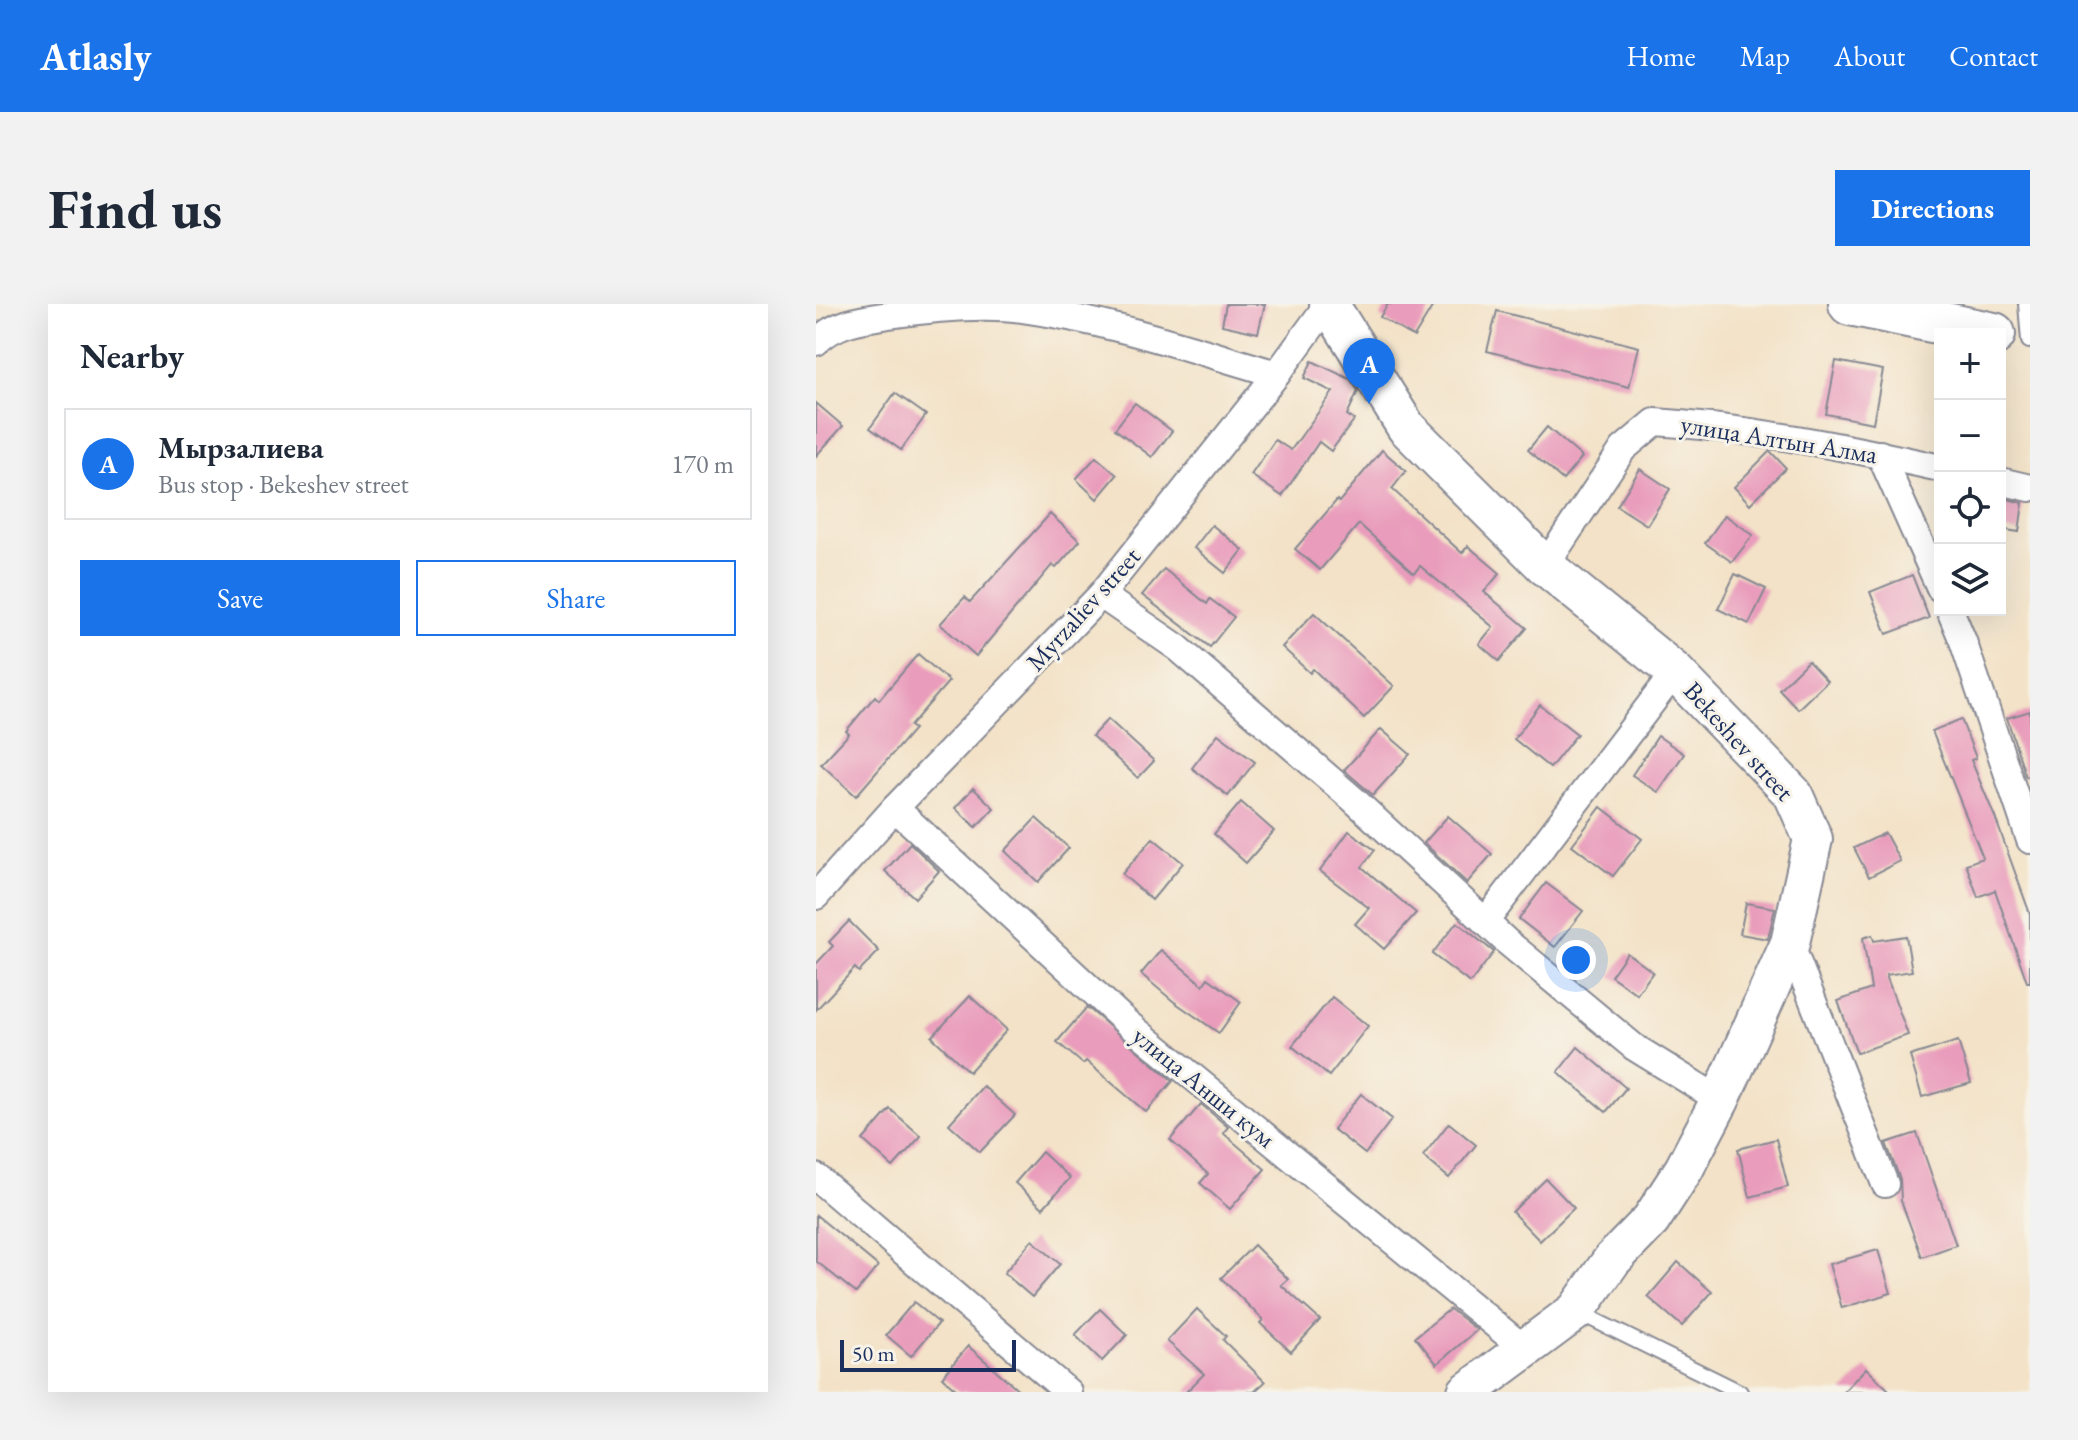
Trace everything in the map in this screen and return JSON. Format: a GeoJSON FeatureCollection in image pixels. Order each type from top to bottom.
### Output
{"type":"FeatureCollection","features":[{"type":"Feature","properties":{"kind":"main road","name":"Bekeshev street"},"geometry":{"type":"LineString","coordinates":[[1328,304],[1406,427],[1545,566],[1675,672],[1793,794],[1813,839],[1790,943],[1720,1100],[1684,1169],[1651,1220],[1612,1260],[1576,1311],[1467,1392]]}},
{"type":"Feature","properties":{"kind":"main road"},"geometry":{"type":"LineString","coordinates":[[1850,304],[1964,328]]}},
{"type":"Feature","properties":{"kind":"main road"},"geometry":{"type":"LineString","coordinates":[[2006,337],[2030,341]]}},
{"type":"Feature","properties":{"kind":"street","name":"Myrzaliev street"},"geometry":{"type":"LineString","coordinates":[[816,896],[895,808],[1101,595],[1277,374],[1328,304]]}},
{"type":"Feature","properties":{"kind":"street"},"geometry":{"type":"LineString","coordinates":[[816,342],[825,333],[851,321],[928,309],[1020,309],[1110,326],[1277,374]]}},
{"type":"Feature","properties":{"kind":"street","name":"улица Алтын Алма"},"geometry":{"type":"LineString","coordinates":[[1545,566],[1623,449],[1655,422],[1702,425],[1880,454],[1934,467]]}},
{"type":"Feature","properties":{"kind":"street"},"geometry":{"type":"LineString","coordinates":[[1880,454],[1934,575]]}},
{"type":"Feature","properties":{"kind":"street"},"geometry":{"type":"LineString","coordinates":[[2006,482],[2030,488]]}},
{"type":"Feature","properties":{"kind":"street"},"geometry":{"type":"LineString","coordinates":[[1101,595],[1178,648],[1353,799],[1485,922],[1634,1047],[1720,1100]]}},
{"type":"Feature","properties":{"kind":"street"},"geometry":{"type":"LineString","coordinates":[[1953,616],[2030,840]]}},
{"type":"Feature","properties":{"kind":"street"},"geometry":{"type":"LineString","coordinates":[[1485,922],[1675,672]]}},
{"type":"Feature","properties":{"kind":"street","name":"улица Анши кум"},"geometry":{"type":"LineString","coordinates":[[895,808],[1126,1022],[1526,1350]]}},
{"type":"Feature","properties":{"kind":"street"},"geometry":{"type":"LineString","coordinates":[[1790,943],[1885,1184]]}},
{"type":"Feature","properties":{"kind":"street"},"geometry":{"type":"LineString","coordinates":[[816,1177],[1068,1392]]}},
{"type":"Feature","properties":{"kind":"lane"},"geometry":{"type":"LineString","coordinates":[[2026,304],[2030,341]]}},
{"type":"Feature","properties":{"kind":"lane"},"geometry":{"type":"LineString","coordinates":[[1576,1311],[1740,1392]]}},
{"type":"Feature","properties":{"kind":"building"},"geometry":{"type":"Polygon","coordinates":[[[1226,304],[1265,304],[1258,333],[1222,325],[1226,304]]]}},
{"type":"Feature","properties":{"kind":"building"},"geometry":{"type":"Polygon","coordinates":[[[1388,304],[1434,304],[1414,337],[1380,317],[1388,304]]]}},
{"type":"Feature","properties":{"kind":"building"},"geometry":{"type":"Polygon","coordinates":[[[1497,311],[1639,347],[1629,387],[1487,351],[1497,311]]]}},
{"type":"Feature","properties":{"kind":"building"},"geometry":{"type":"Polygon","coordinates":[[[1312,361],[1350,379],[1358,391],[1347,415],[1354,420],[1331,451],[1319,442],[1282,496],[1251,475],[1275,440],[1291,450],[1333,392],[1304,378],[1312,361]]]}},
{"type":"Feature","properties":{"kind":"building"},"geometry":{"type":"Polygon","coordinates":[[[1836,361],[1883,370],[1873,423],[1826,414],[1836,361]]]}},
{"type":"Feature","properties":{"kind":"building"},"geometry":{"type":"Polygon","coordinates":[[[895,393],[926,415],[901,450],[870,428],[895,393]]]}},
{"type":"Feature","properties":{"kind":"building"},"geometry":{"type":"Polygon","coordinates":[[[816,403],[843,426],[816,456],[816,403]]]}},
{"type":"Feature","properties":{"kind":"building"},"geometry":{"type":"Polygon","coordinates":[[[1135,403],[1172,431],[1152,457],[1115,429],[1135,403]]]}},
{"type":"Feature","properties":{"kind":"building"},"geometry":{"type":"Polygon","coordinates":[[[1547,427],[1582,457],[1563,480],[1528,450],[1547,427]]]}},
{"type":"Feature","properties":{"kind":"building"},"geometry":{"type":"Polygon","coordinates":[[[1382,450],[1406,471],[1392,489],[1462,553],[1468,546],[1500,573],[1484,592],[1527,628],[1499,661],[1479,644],[1493,627],[1420,566],[1414,573],[1359,524],[1320,570],[1295,549],[1382,450]]]}},
{"type":"Feature","properties":{"kind":"building"},"geometry":{"type":"Polygon","coordinates":[[[1770,451],[1786,468],[1750,504],[1734,487],[1770,451]]]}},
{"type":"Feature","properties":{"kind":"building"},"geometry":{"type":"Polygon","coordinates":[[[1096,457],[1117,475],[1097,499],[1076,479],[1096,457]]]}},
{"type":"Feature","properties":{"kind":"building"},"geometry":{"type":"Polygon","coordinates":[[[1640,469],[1670,489],[1647,525],[1617,506],[1640,469]]]}},
{"type":"Feature","properties":{"kind":"building"},"geometry":{"type":"Polygon","coordinates":[[[2006,499],[2023,503],[2019,532],[2006,530],[2006,499]]]}},
{"type":"Feature","properties":{"kind":"building"},"geometry":{"type":"Polygon","coordinates":[[[1050,514],[1080,541],[1056,568],[1052,565],[976,656],[940,624],[965,597],[970,602],[1050,514]]]}},
{"type":"Feature","properties":{"kind":"building"},"geometry":{"type":"Polygon","coordinates":[[[1725,515],[1753,535],[1732,562],[1705,543],[1725,515]]]}},
{"type":"Feature","properties":{"kind":"building"},"geometry":{"type":"Polygon","coordinates":[[[1212,525],[1243,550],[1225,573],[1194,548],[1212,525]]]}},
{"type":"Feature","properties":{"kind":"building"},"geometry":{"type":"Polygon","coordinates":[[[1164,569],[1207,604],[1210,599],[1234,617],[1210,647],[1142,595],[1164,569]]]}},
{"type":"Feature","properties":{"kind":"building"},"geometry":{"type":"Polygon","coordinates":[[[1735,574],[1766,589],[1749,624],[1718,609],[1735,574]]]}},
{"type":"Feature","properties":{"kind":"building"},"geometry":{"type":"Polygon","coordinates":[[[1912,575],[1929,618],[1887,634],[1870,592],[1912,575]]]}},
{"type":"Feature","properties":{"kind":"building"},"geometry":{"type":"Polygon","coordinates":[[[1314,613],[1394,686],[1364,718],[1313,669],[1310,673],[1282,647],[1314,613]]]}},
{"type":"Feature","properties":{"kind":"building"},"geometry":{"type":"Polygon","coordinates":[[[918,654],[949,681],[910,726],[914,729],[856,796],[821,764],[849,734],[846,731],[875,696],[879,700],[918,654]]]}},
{"type":"Feature","properties":{"kind":"building"},"geometry":{"type":"Polygon","coordinates":[[[1808,661],[1827,681],[1798,709],[1779,689],[1808,661]]]}},
{"type":"Feature","properties":{"kind":"building"},"geometry":{"type":"Polygon","coordinates":[[[1540,705],[1577,734],[1550,768],[1514,739],[1540,705]]]}},
{"type":"Feature","properties":{"kind":"building"},"geometry":{"type":"Polygon","coordinates":[[[2030,711],[2030,776],[2026,777],[2007,718],[2030,711]]]}},
{"type":"Feature","properties":{"kind":"building"},"geometry":{"type":"Polygon","coordinates":[[[1108,719],[1154,761],[1138,778],[1092,736],[1108,719]]]}},
{"type":"Feature","properties":{"kind":"building"},"geometry":{"type":"Polygon","coordinates":[[[1961,719],[1976,758],[1971,760],[2030,914],[2030,982],[2027,982],[1995,890],[1978,897],[1966,864],[1983,858],[1932,731],[1961,719]]]}},
{"type":"Feature","properties":{"kind":"building"},"geometry":{"type":"Polygon","coordinates":[[[1381,729],[1410,754],[1373,795],[1344,770],[1381,729]]]}},
{"type":"Feature","properties":{"kind":"building"},"geometry":{"type":"Polygon","coordinates":[[[1218,734],[1255,762],[1228,796],[1192,768],[1218,734]]]}},
{"type":"Feature","properties":{"kind":"building"},"geometry":{"type":"Polygon","coordinates":[[[1658,736],[1684,754],[1658,792],[1632,775],[1658,736]]]}},
{"type":"Feature","properties":{"kind":"building"},"geometry":{"type":"Polygon","coordinates":[[[973,788],[994,808],[976,827],[955,808],[973,788]]]}},
{"type":"Feature","properties":{"kind":"building"},"geometry":{"type":"Polygon","coordinates":[[[1241,802],[1274,831],[1246,863],[1214,834],[1241,802]]]}},
{"type":"Feature","properties":{"kind":"building"},"geometry":{"type":"Polygon","coordinates":[[[1601,807],[1642,839],[1613,876],[1572,845],[1601,807]]]}},
{"type":"Feature","properties":{"kind":"building"},"geometry":{"type":"Polygon","coordinates":[[[1448,816],[1492,854],[1467,883],[1424,843],[1448,816]]]}},
{"type":"Feature","properties":{"kind":"building"},"geometry":{"type":"Polygon","coordinates":[[[1036,818],[1069,848],[1038,882],[1005,851],[1036,818]]]}},
{"type":"Feature","properties":{"kind":"building"},"geometry":{"type":"Polygon","coordinates":[[[1349,831],[1375,850],[1362,867],[1416,913],[1384,949],[1355,924],[1369,908],[1320,871],[1349,831]]]}},
{"type":"Feature","properties":{"kind":"building"},"geometry":{"type":"Polygon","coordinates":[[[1885,833],[1900,861],[1869,877],[1854,848],[1885,833]]]}},
{"type":"Feature","properties":{"kind":"building"},"geometry":{"type":"Polygon","coordinates":[[[1153,838],[1183,863],[1152,900],[1122,874],[1153,838]]]}},
{"type":"Feature","properties":{"kind":"building"},"geometry":{"type":"Polygon","coordinates":[[[910,843],[939,871],[915,898],[885,871],[910,843]]]}},
{"type":"Feature","properties":{"kind":"building"},"geometry":{"type":"Polygon","coordinates":[[[1546,883],[1583,911],[1555,947],[1519,919],[1546,883]]]}},
{"type":"Feature","properties":{"kind":"building"},"geometry":{"type":"Polygon","coordinates":[[[1746,903],[1775,908],[1768,939],[1740,934],[1746,903]]]}},
{"type":"Feature","properties":{"kind":"building"},"geometry":{"type":"Polygon","coordinates":[[[849,921],[879,951],[859,972],[855,968],[816,1010],[816,964],[833,946],[829,942],[849,921]]]}},
{"type":"Feature","properties":{"kind":"building"},"geometry":{"type":"Polygon","coordinates":[[[1457,922],[1494,952],[1470,983],[1432,954],[1457,922]]]}},
{"type":"Feature","properties":{"kind":"building"},"geometry":{"type":"Polygon","coordinates":[[[1872,935],[1874,941],[1906,936],[1912,971],[1886,975],[1908,1035],[1857,1053],[1838,1001],[1871,989],[1863,938],[1872,935]]]}},
{"type":"Feature","properties":{"kind":"building"},"geometry":{"type":"Polygon","coordinates":[[[1161,950],[1203,985],[1208,978],[1241,1002],[1219,1033],[1141,974],[1161,950]]]}},
{"type":"Feature","properties":{"kind":"building"},"geometry":{"type":"Polygon","coordinates":[[[1627,953],[1653,972],[1637,994],[1611,976],[1627,953]]]}},
{"type":"Feature","properties":{"kind":"building"},"geometry":{"type":"Polygon","coordinates":[[[970,996],[1007,1030],[969,1072],[932,1037],[970,996]]]}},
{"type":"Feature","properties":{"kind":"building"},"geometry":{"type":"Polygon","coordinates":[[[1332,997],[1368,1026],[1329,1076],[1292,1046],[1332,997]]]}},
{"type":"Feature","properties":{"kind":"building"},"geometry":{"type":"Polygon","coordinates":[[[1087,1007],[1173,1081],[1146,1112],[1086,1061],[1083,1064],[1057,1042],[1087,1007]]]}},
{"type":"Feature","properties":{"kind":"building"},"geometry":{"type":"Polygon","coordinates":[[[1958,1041],[1971,1083],[1922,1097],[1910,1056],[1958,1041]]]}},
{"type":"Feature","properties":{"kind":"building"},"geometry":{"type":"Polygon","coordinates":[[[1578,1047],[1626,1088],[1606,1112],[1558,1072],[1578,1047]]]}},
{"type":"Feature","properties":{"kind":"building"},"geometry":{"type":"Polygon","coordinates":[[[983,1086],[1015,1115],[980,1152],[949,1124],[983,1086]]]}},
{"type":"Feature","properties":{"kind":"building"},"geometry":{"type":"Polygon","coordinates":[[[1361,1094],[1392,1119],[1365,1154],[1333,1129],[1361,1094]]]}},
{"type":"Feature","properties":{"kind":"building"},"geometry":{"type":"Polygon","coordinates":[[[1201,1104],[1228,1127],[1223,1133],[1265,1169],[1230,1209],[1200,1183],[1208,1174],[1170,1140],[1201,1104]]]}},
{"type":"Feature","properties":{"kind":"building"},"geometry":{"type":"Polygon","coordinates":[[[890,1109],[921,1136],[893,1167],[863,1140],[890,1109]]]}},
{"type":"Feature","properties":{"kind":"building"},"geometry":{"type":"Polygon","coordinates":[[[1449,1123],[1476,1145],[1449,1178],[1423,1156],[1449,1123]]]}},
{"type":"Feature","properties":{"kind":"building"},"geometry":{"type":"Polygon","coordinates":[[[1917,1133],[1956,1245],[1922,1257],[1901,1201],[1900,1179],[1886,1143],[1917,1133]]]}},
{"type":"Feature","properties":{"kind":"building"},"geometry":{"type":"Polygon","coordinates":[[[1776,1139],[1788,1187],[1750,1197],[1738,1149],[1776,1139]]]}},
{"type":"Feature","properties":{"kind":"building"},"geometry":{"type":"Polygon","coordinates":[[[1042,1152],[1070,1178],[1043,1208],[1015,1183],[1042,1152]]]}},
{"type":"Feature","properties":{"kind":"building"},"geometry":{"type":"Polygon","coordinates":[[[1546,1179],[1574,1208],[1540,1241],[1512,1212],[1546,1179]]]}},
{"type":"Feature","properties":{"kind":"building"},"geometry":{"type":"Polygon","coordinates":[[[816,1215],[878,1266],[856,1293],[816,1261],[816,1215]]]}},
{"type":"Feature","properties":{"kind":"building"},"geometry":{"type":"Polygon","coordinates":[[[1032,1240],[1060,1264],[1032,1297],[1004,1273],[1032,1240]]]}},
{"type":"Feature","properties":{"kind":"building"},"geometry":{"type":"Polygon","coordinates":[[[1254,1245],[1288,1279],[1281,1285],[1320,1320],[1291,1352],[1260,1323],[1263,1320],[1221,1278],[1254,1245]]]}},
{"type":"Feature","properties":{"kind":"building"},"geometry":{"type":"Polygon","coordinates":[[[1878,1250],[1891,1293],[1842,1308],[1829,1264],[1878,1250]]]}},
{"type":"Feature","properties":{"kind":"building"},"geometry":{"type":"Polygon","coordinates":[[[1678,1262],[1712,1292],[1682,1326],[1648,1297],[1678,1262]]]}},
{"type":"Feature","properties":{"kind":"building"},"geometry":{"type":"Polygon","coordinates":[[[914,1302],[939,1323],[911,1356],[886,1335],[914,1302]]]}},
{"type":"Feature","properties":{"kind":"building"},"geometry":{"type":"Polygon","coordinates":[[[1100,1309],[1127,1335],[1102,1361],[1075,1335],[1100,1309]]]}},
{"type":"Feature","properties":{"kind":"building"},"geometry":{"type":"Polygon","coordinates":[[[1197,1309],[1226,1336],[1223,1340],[1265,1382],[1254,1392],[1186,1392],[1204,1374],[1167,1341],[1197,1309]]]}},
{"type":"Feature","properties":{"kind":"building"},"geometry":{"type":"Polygon","coordinates":[[[1450,1309],[1477,1330],[1437,1364],[1415,1337],[1450,1309]]]}},
{"type":"Feature","properties":{"kind":"building"},"geometry":{"type":"Polygon","coordinates":[[[968,1346],[1021,1392],[959,1392],[942,1377],[968,1346]]]}},
{"type":"Feature","properties":{"kind":"building"},"geometry":{"type":"Polygon","coordinates":[[[1866,1368],[1891,1392],[1843,1392],[1866,1368]]]}},
{"type":"Feature","properties":{"kind":"place","name":"Мырзалиева"},"geometry":{"type":"Point","coordinates":[1369,404]}}]}
